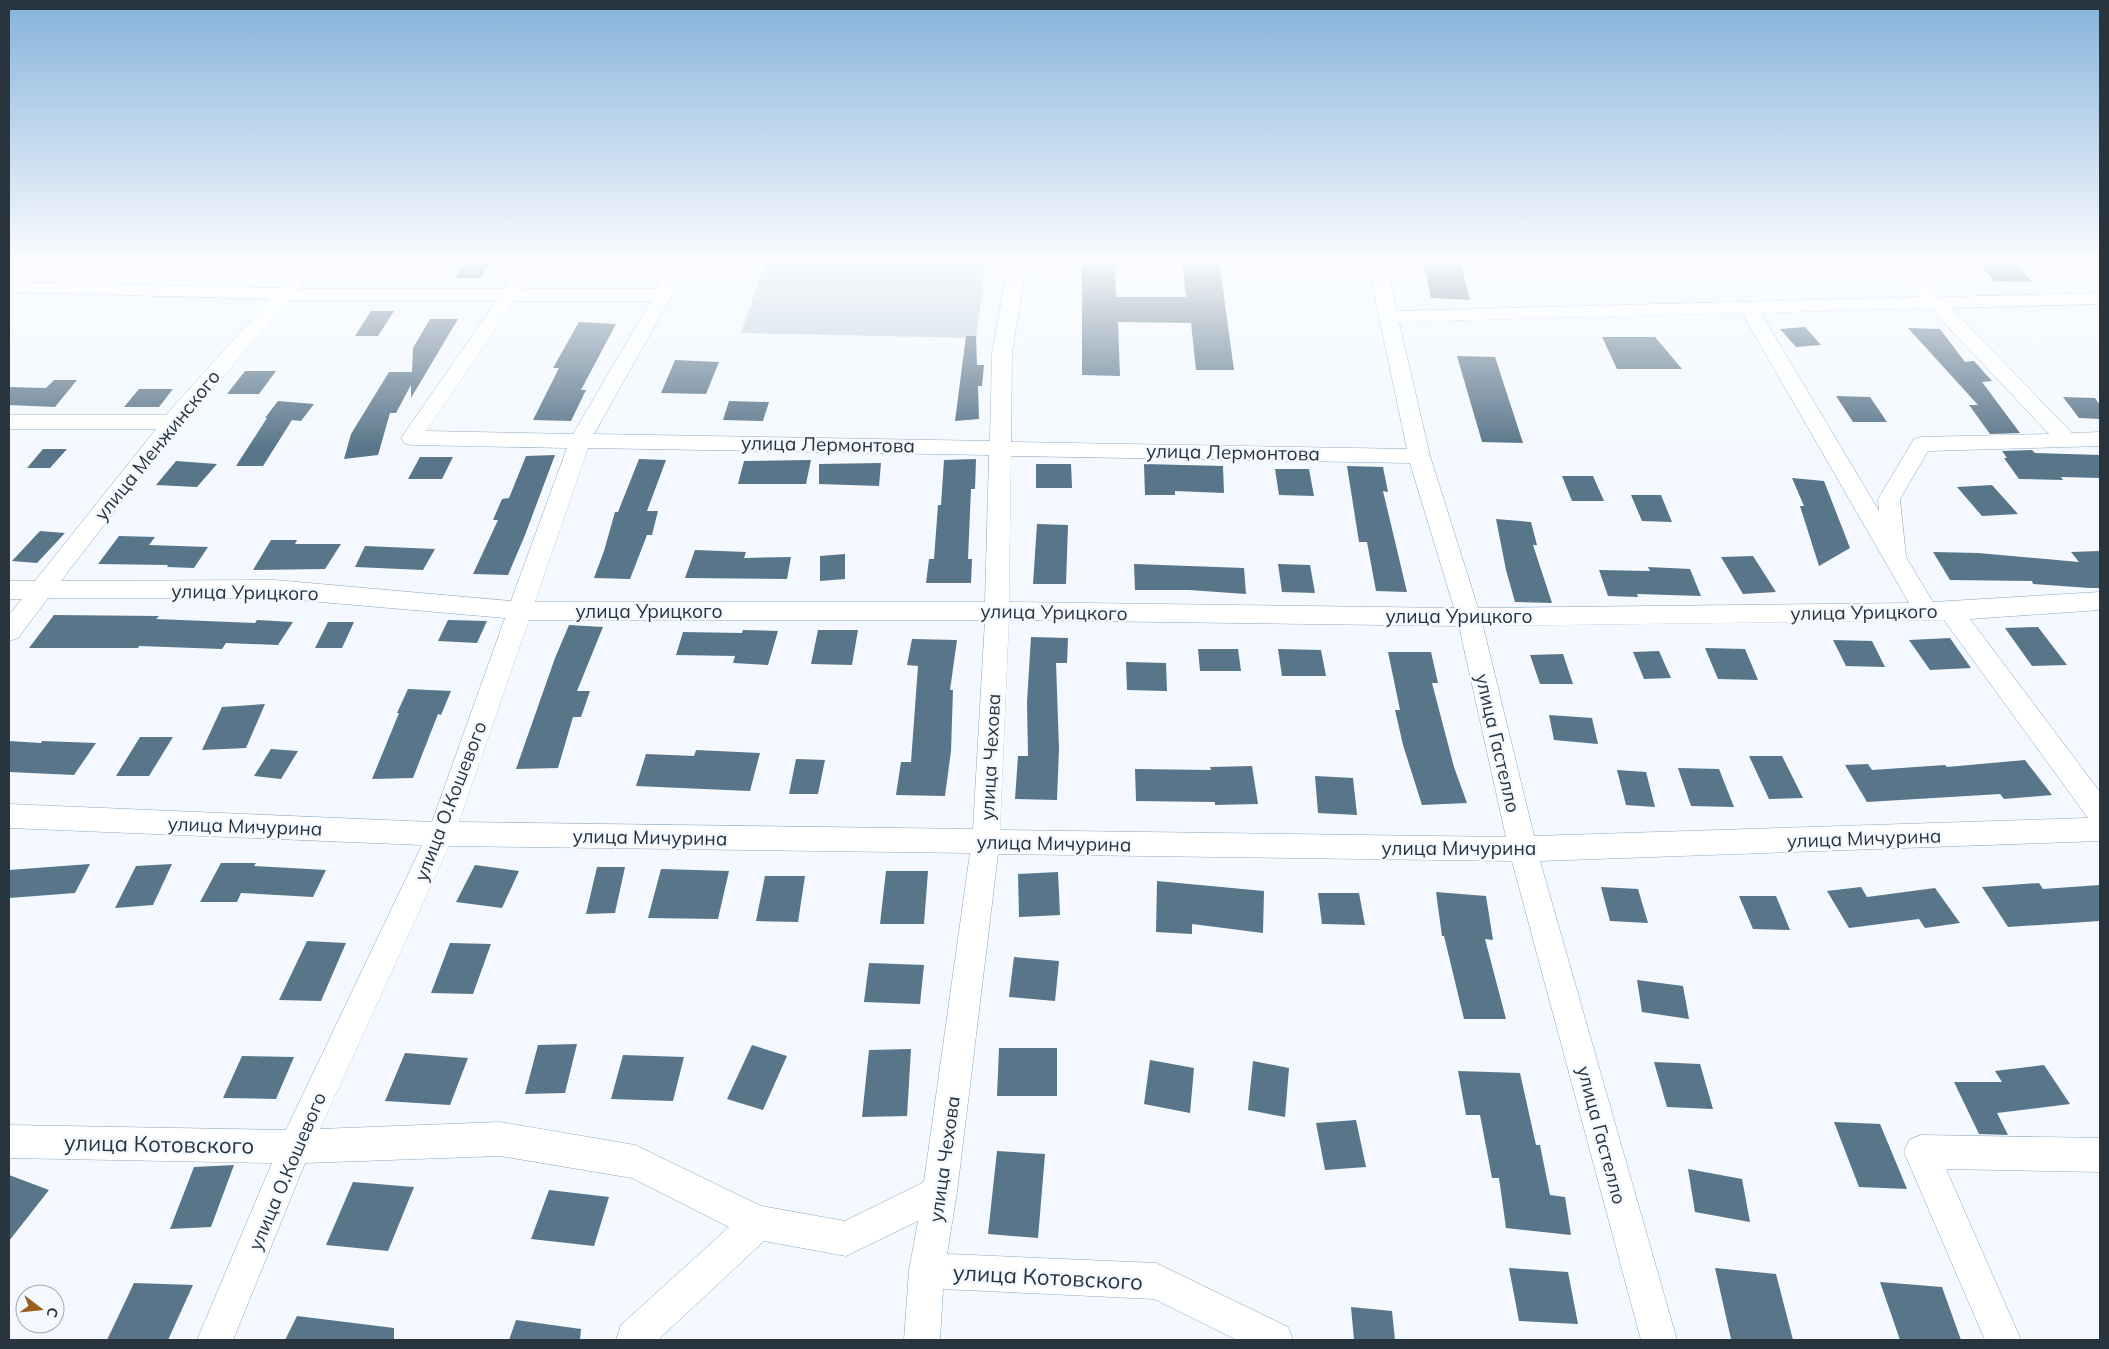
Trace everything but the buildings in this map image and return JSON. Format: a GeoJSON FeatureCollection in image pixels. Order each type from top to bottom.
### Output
{"type":"FeatureCollection","features":[{"type":"Feature","properties":{"kind":"street","name":"улица Менжинского"},"geometry":{"type":"LineString","coordinates":[[9,632],[172,422],[259,323]]}},
{"type":"Feature","properties":{"kind":"street","name":"улица Лермонтова"},"geometry":{"type":"LineString","coordinates":[[491,323],[411,438],[1419,456]]}},
{"type":"Feature","properties":{"kind":"street","name":"улица О.Кошевого"},"geometry":{"type":"LineString","coordinates":[[216,1340],[295,1147],[441,834],[580,440],[647,323]]}},
{"type":"Feature","properties":{"kind":"street","name":"улица Чехова"},"geometry":{"type":"LineString","coordinates":[[922,1340],[928,1271],[986,842],[997,611],[1002,353],[1007,323]]}},
{"type":"Feature","properties":{"kind":"street","name":"улица Гастелло"},"geometry":{"type":"LineString","coordinates":[[1390,323],[1419,456],[1468,617],[1523,849],[1659,1340]]}},
{"type":"Feature","properties":{"kind":"street"},"geometry":{"type":"LineString","coordinates":[[1757,323],[1926,611]]}},
{"type":"Feature","properties":{"kind":"street"},"geometry":{"type":"LineString","coordinates":[[1955,323],[2066,439]]}},
{"type":"Feature","properties":{"kind":"street"},"geometry":{"type":"LineString","coordinates":[[9,422],[172,422]]}},
{"type":"Feature","properties":{"kind":"street"},"geometry":{"type":"LineString","coordinates":[[1895,557],[1889,499],[1921,444],[2100,439]]}},
{"type":"Feature","properties":{"kind":"street","name":"улица Урицкого"},"geometry":{"type":"LineString","coordinates":[[9,590],[275,589],[521,611],[997,611],[1468,617],[1951,611],[2100,601]]}},
{"type":"Feature","properties":{"kind":"street"},"geometry":{"type":"LineString","coordinates":[[1951,611],[2100,813]]}},
{"type":"Feature","properties":{"kind":"street","name":"улица Мичурина"},"geometry":{"type":"LineString","coordinates":[[9,816],[441,834],[1523,849],[2100,830]]}},
{"type":"Feature","properties":{"kind":"street","name":"улица Котовского"},"geometry":{"type":"LineString","coordinates":[[9,1141],[295,1147],[500,1139],[635,1162],[758,1222],[846,1239],[940,1192]]}},
{"type":"Feature","properties":{"kind":"street"},"geometry":{"type":"LineString","coordinates":[[2003,1340],[1921,1152],[2100,1155]]}},
{"type":"Feature","properties":{"kind":"street"},"geometry":{"type":"LineString","coordinates":[[634,1340],[758,1222]]}},
{"type":"Feature","properties":{"kind":"street","name":"улица Котовского"},"geometry":{"type":"LineString","coordinates":[[928,1271],[1156,1281],[1275,1340]]}},
{"type":"Feature","properties":{"kind":"shaded area"},"geometry":{"type":"Polygon","coordinates":[[[744,323],[978,323],[976,338],[741,333],[744,323]]]}}]}
